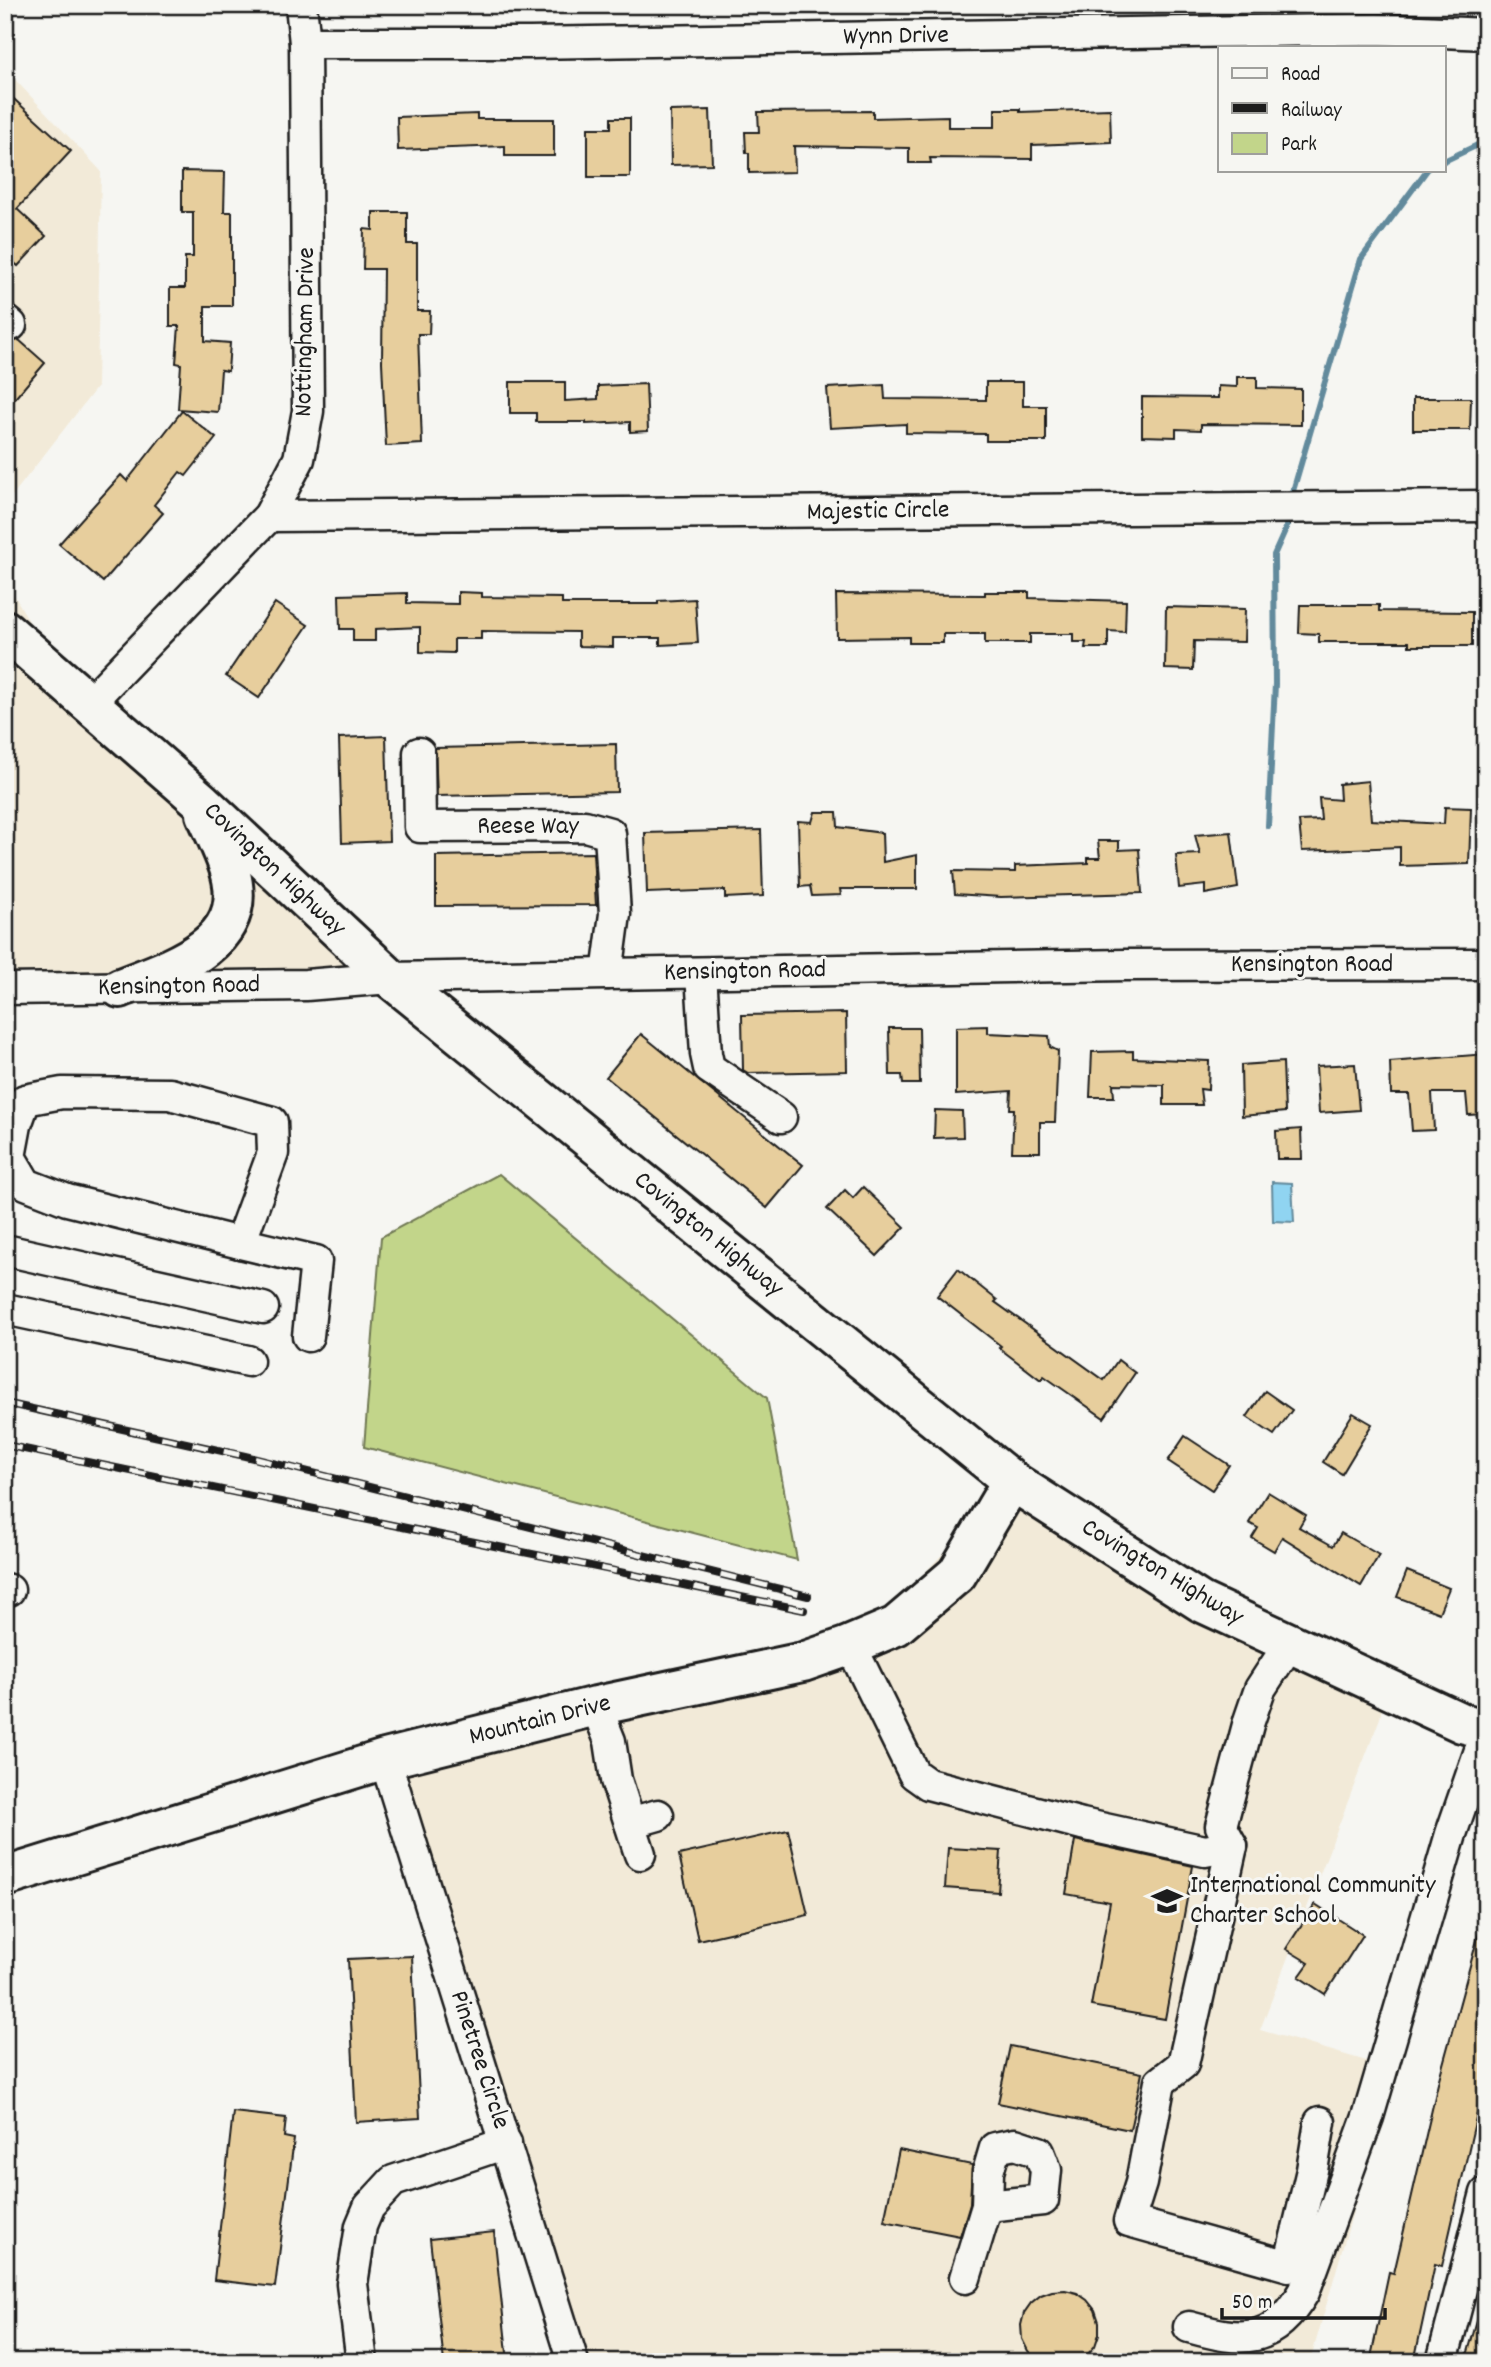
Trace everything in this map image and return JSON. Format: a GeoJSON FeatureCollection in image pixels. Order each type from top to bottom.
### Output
{"type":"FeatureCollection","features":[{"type":"Feature","properties":{"kind":"main road","name":"Covington Highway"},"geometry":{"type":"LineString","coordinates":[[5,630],[202,802],[390,978],[1013,1481],[1201,1602],[1462,1723],[1486,1731]]}},
{"type":"Feature","properties":{"kind":"main road"},"geometry":{"type":"LineString","coordinates":[[120,988],[166,970],[205,948],[220,935],[228,923],[235,900],[232,877],[202,802]]}},
{"type":"Feature","properties":{"kind":"main road","name":"Mountain Drive"},"geometry":{"type":"LineString","coordinates":[[5,1877],[385,1759],[596,1706],[803,1662],[851,1646],[896,1626],[957,1574],[1013,1481]]}},
{"type":"Feature","properties":{"kind":"street","name":"Nottingham Drive"},"geometry":{"type":"LineString","coordinates":[[88,704],[270,516],[299,460],[309,411],[305,43],[301,5]]}},
{"type":"Feature","properties":{"kind":"street","name":"Wynn Drive"},"geometry":{"type":"LineString","coordinates":[[305,43],[529,43],[1376,29],[1486,34]]}},
{"type":"Feature","properties":{"kind":"street","name":"Majestic Circle"},"geometry":{"type":"LineString","coordinates":[[270,516],[1486,506]]}},
{"type":"Feature","properties":{"kind":"street","name":"Reese Way"},"geometry":{"type":"LineString","coordinates":[[419,753],[420,827],[585,825],[610,833],[615,914],[607,974]]}},
{"type":"Feature","properties":{"kind":"street","name":"Kensington Road"},"geometry":{"type":"LineString","coordinates":[[5,989],[306,985],[390,978],[701,972],[1125,965],[1486,964]]}},
{"type":"Feature","properties":{"kind":"street"},"geometry":{"type":"LineString","coordinates":[[701,972],[709,1069],[781,1117]]}},
{"type":"Feature","properties":{"kind":"street"},"geometry":{"type":"LineString","coordinates":[[240,1243],[273,1153],[272,1122],[170,1094],[62,1093],[25,1100],[10,1124],[10,1157],[26,1184],[67,1200],[240,1243],[316,1261],[308,1336]]}},
{"type":"Feature","properties":{"kind":"street"},"geometry":{"type":"LineString","coordinates":[[5,1250],[263,1308]]}},
{"type":"Feature","properties":{"kind":"street"},"geometry":{"type":"LineString","coordinates":[[5,1309],[248,1361]]}},
{"type":"Feature","properties":{"kind":"street"},"geometry":{"type":"LineString","coordinates":[[1290,1643],[1260,1689],[1249,1721],[1221,1826],[1232,1846],[1182,2064],[1160,2082],[1144,2170],[1129,2221],[1289,2266],[1312,2170],[1320,2122]]}},
{"type":"Feature","properties":{"kind":"street"},"geometry":{"type":"LineString","coordinates":[[851,1646],[914,1774],[928,1784],[1083,1824],[1205,1851],[1232,1846]]}},
{"type":"Feature","properties":{"kind":"street"},"geometry":{"type":"LineString","coordinates":[[596,1706],[610,1741],[616,1780],[644,1819],[640,1854]]}},
{"type":"Feature","properties":{"kind":"street"},"geometry":{"type":"LineString","coordinates":[[1189,2328],[1237,2336],[1261,2334],[1278,2327],[1292,2313],[1304,2292],[1368,2117],[1451,1834],[1486,1731]]}},
{"type":"Feature","properties":{"kind":"street","name":"Pinetree Circle"},"geometry":{"type":"LineString","coordinates":[[385,1759],[573,2362]]}},
{"type":"Feature","properties":{"kind":"street"},"geometry":{"type":"LineString","coordinates":[[362,2362],[352,2284],[360,2226],[369,2207],[393,2181],[506,2143]]}},
{"type":"Feature","properties":{"kind":"street"},"geometry":{"type":"LineString","coordinates":[[1442,2362],[1486,2193]]}},
{"type":"Feature","properties":{"kind":"street"},"geometry":{"type":"LineString","coordinates":[[965,2278],[987,2206]]}},
{"type":"Feature","properties":{"kind":"shaded area"},"geometry":{"type":"Polygon","coordinates":[[[5,69],[101,171],[97,387],[5,505],[5,497],[9,492],[5,489],[5,69]]]}},
{"type":"Feature","properties":{"kind":"shaded area"},"geometry":{"type":"Polygon","coordinates":[[[5,579],[80,711],[390,978],[5,990],[5,579]]]}},
{"type":"Feature","properties":{"kind":"shaded area"},"geometry":{"type":"Polygon","coordinates":[[[1012,1481],[1388,1675],[1380,1718],[1260,2030],[1394,2069],[1310,2362],[580,2362],[382,1778],[856,1645],[1012,1481]]]}},
{"type":"Feature","properties":{"kind":"green space"},"geometry":{"type":"Polygon","coordinates":[[[499,1174],[767,1398],[797,1560],[364,1447],[381,1237],[499,1174]]]}},
{"type":"Feature","properties":{"kind":"water"},"geometry":{"type":"Polygon","coordinates":[[[1272,1182],[1292,1183],[1294,1222],[1273,1221],[1272,1182]]]}},
{"type":"Feature","properties":{"kind":"building"},"geometry":{"type":"Polygon","coordinates":[[[5,91],[71,151],[17,209],[46,236],[18,266],[5,255],[5,91]]]}},
{"type":"Feature","properties":{"kind":"building"},"geometry":{"type":"Polygon","coordinates":[[[995,109],[1020,109],[1020,112],[1110,109],[1111,142],[1032,145],[1032,159],[930,158],[931,163],[909,163],[909,148],[794,146],[795,172],[749,173],[745,132],[759,132],[758,112],[873,111],[873,118],[948,116],[948,127],[995,127],[995,109]]]}},
{"type":"Feature","properties":{"kind":"building"},"geometry":{"type":"Polygon","coordinates":[[[710,110],[712,164],[671,165],[670,111],[710,110]]]}},
{"type":"Feature","properties":{"kind":"building"},"geometry":{"type":"Polygon","coordinates":[[[477,114],[477,119],[554,119],[554,156],[505,156],[505,146],[398,150],[397,117],[477,114]]]}},
{"type":"Feature","properties":{"kind":"building"},"geometry":{"type":"Polygon","coordinates":[[[611,118],[630,118],[630,177],[588,177],[588,128],[611,128],[611,118]]]}},
{"type":"Feature","properties":{"kind":"building"},"geometry":{"type":"Polygon","coordinates":[[[182,171],[225,172],[224,212],[232,212],[232,306],[205,306],[205,341],[230,343],[228,371],[221,370],[218,412],[178,409],[181,364],[176,363],[179,326],[170,326],[170,288],[185,288],[185,257],[193,257],[193,212],[182,212],[182,171]]]}},
{"type":"Feature","properties":{"kind":"building"},"geometry":{"type":"Polygon","coordinates":[[[373,212],[407,212],[407,244],[417,244],[417,311],[430,311],[429,334],[418,334],[422,444],[386,446],[382,362],[383,269],[363,269],[364,229],[373,230],[373,212]]]}},
{"type":"Feature","properties":{"kind":"building"},"geometry":{"type":"Polygon","coordinates":[[[19,340],[45,363],[5,410],[5,346],[9,342],[19,340]]]}},
{"type":"Feature","properties":{"kind":"building"},"geometry":{"type":"Polygon","coordinates":[[[1237,377],[1257,377],[1257,388],[1301,389],[1301,425],[1201,424],[1201,430],[1176,429],[1176,437],[1142,436],[1142,397],[1218,398],[1218,386],[1237,387],[1237,377]]]}},
{"type":"Feature","properties":{"kind":"building"},"geometry":{"type":"Polygon","coordinates":[[[510,382],[565,382],[565,401],[598,399],[598,386],[646,384],[648,431],[630,432],[630,422],[536,422],[536,413],[510,413],[510,382]]]}},
{"type":"Feature","properties":{"kind":"building"},"geometry":{"type":"Polygon","coordinates":[[[986,382],[1023,382],[1023,406],[1046,406],[1046,441],[986,441],[986,434],[906,433],[906,424],[830,428],[827,388],[884,385],[885,399],[986,400],[986,382]]]}},
{"type":"Feature","properties":{"kind":"building"},"geometry":{"type":"Polygon","coordinates":[[[1413,398],[1471,398],[1470,430],[1413,430],[1413,398]]]}},
{"type":"Feature","properties":{"kind":"building"},"geometry":{"type":"Polygon","coordinates":[[[182,411],[216,438],[186,476],[180,472],[154,505],[163,513],[103,582],[59,544],[121,475],[127,481],[182,411]]]}},
{"type":"Feature","properties":{"kind":"building"},"geometry":{"type":"Polygon","coordinates":[[[458,592],[482,593],[482,597],[562,598],[562,604],[658,604],[658,601],[695,599],[698,643],[660,645],[660,638],[613,638],[613,647],[578,646],[578,632],[481,631],[481,639],[454,639],[454,653],[420,652],[420,627],[375,629],[375,641],[353,641],[353,629],[340,629],[339,595],[407,593],[407,603],[458,604],[458,592]]]}},
{"type":"Feature","properties":{"kind":"building"},"geometry":{"type":"Polygon","coordinates":[[[985,592],[1029,592],[1029,598],[1126,601],[1125,632],[1108,631],[1108,648],[1085,648],[1086,642],[1073,642],[1073,634],[1030,634],[1030,643],[985,643],[985,634],[943,634],[943,643],[909,643],[909,637],[837,638],[836,594],[985,595],[985,592]]]}},
{"type":"Feature","properties":{"kind":"building"},"geometry":{"type":"Polygon","coordinates":[[[275,603],[308,625],[259,698],[226,676],[275,603]]]}},
{"type":"Feature","properties":{"kind":"building"},"geometry":{"type":"Polygon","coordinates":[[[1300,605],[1379,605],[1379,611],[1472,612],[1472,646],[1409,646],[1409,642],[1319,642],[1319,634],[1299,633],[1300,605]]]}},
{"type":"Feature","properties":{"kind":"building"},"geometry":{"type":"Polygon","coordinates":[[[1166,607],[1245,609],[1244,642],[1194,641],[1193,670],[1165,669],[1166,607]]]}},
{"type":"Feature","properties":{"kind":"building"},"geometry":{"type":"Polygon","coordinates":[[[386,736],[389,841],[342,843],[339,738],[386,736]]]}},
{"type":"Feature","properties":{"kind":"building"},"geometry":{"type":"Polygon","coordinates":[[[616,744],[617,792],[437,796],[435,748],[616,744]]]}},
{"type":"Feature","properties":{"kind":"building"},"geometry":{"type":"Polygon","coordinates":[[[1368,781],[1371,820],[1444,824],[1445,807],[1471,808],[1469,864],[1400,866],[1400,847],[1302,851],[1299,821],[1321,820],[1319,798],[1340,800],[1339,784],[1368,781]]]}},
{"type":"Feature","properties":{"kind":"building"},"geometry":{"type":"Polygon","coordinates":[[[815,812],[837,812],[838,827],[882,833],[883,862],[917,855],[917,889],[840,889],[841,895],[812,896],[810,886],[800,887],[798,821],[812,822],[815,812]]]}},
{"type":"Feature","properties":{"kind":"building"},"geometry":{"type":"Polygon","coordinates":[[[761,830],[763,896],[725,898],[725,890],[647,893],[645,833],[761,830]]]}},
{"type":"Feature","properties":{"kind":"building"},"geometry":{"type":"Polygon","coordinates":[[[1231,832],[1238,888],[1205,894],[1205,885],[1179,888],[1176,855],[1200,854],[1195,835],[1231,832]]]}},
{"type":"Feature","properties":{"kind":"building"},"geometry":{"type":"Polygon","coordinates":[[[1098,841],[1119,841],[1119,850],[1139,849],[1142,893],[1001,897],[955,894],[953,871],[1015,872],[1015,866],[1088,863],[1088,858],[1100,858],[1098,841]]]}},
{"type":"Feature","properties":{"kind":"building"},"geometry":{"type":"Polygon","coordinates":[[[593,853],[596,905],[436,906],[436,856],[593,853]]]}},
{"type":"Feature","properties":{"kind":"building"},"geometry":{"type":"Polygon","coordinates":[[[846,1013],[847,1071],[748,1073],[743,1070],[742,1015],[846,1013]]]}},
{"type":"Feature","properties":{"kind":"building"},"geometry":{"type":"Polygon","coordinates":[[[988,1026],[988,1033],[1049,1036],[1050,1047],[1058,1051],[1055,1122],[1040,1122],[1040,1152],[1012,1152],[1014,1109],[1010,1109],[1011,1091],[956,1095],[956,1027],[988,1026]]]}},
{"type":"Feature","properties":{"kind":"building"},"geometry":{"type":"Polygon","coordinates":[[[889,1028],[919,1028],[920,1084],[903,1084],[902,1075],[890,1075],[889,1028]]]}},
{"type":"Feature","properties":{"kind":"building"},"geometry":{"type":"Polygon","coordinates":[[[641,1034],[803,1165],[767,1208],[606,1077],[641,1034]]]}},
{"type":"Feature","properties":{"kind":"building"},"geometry":{"type":"Polygon","coordinates":[[[1133,1051],[1133,1058],[1209,1061],[1208,1090],[1200,1089],[1202,1105],[1164,1105],[1164,1085],[1113,1084],[1114,1097],[1090,1097],[1092,1052],[1133,1051]]]}},
{"type":"Feature","properties":{"kind":"building"},"geometry":{"type":"Polygon","coordinates":[[[1486,1054],[1486,1114],[1468,1115],[1466,1093],[1432,1093],[1434,1130],[1412,1131],[1409,1094],[1391,1094],[1390,1062],[1486,1054]]]}},
{"type":"Feature","properties":{"kind":"building"},"geometry":{"type":"Polygon","coordinates":[[[1283,1062],[1285,1112],[1242,1116],[1241,1065],[1283,1062]]]}},
{"type":"Feature","properties":{"kind":"building"},"geometry":{"type":"Polygon","coordinates":[[[1355,1064],[1359,1110],[1319,1113],[1316,1066],[1355,1064]]]}},
{"type":"Feature","properties":{"kind":"building"},"geometry":{"type":"Polygon","coordinates":[[[935,1110],[962,1111],[963,1137],[934,1138],[935,1110]]]}},
{"type":"Feature","properties":{"kind":"building"},"geometry":{"type":"Polygon","coordinates":[[[1301,1129],[1302,1159],[1277,1159],[1276,1131],[1301,1129]]]}},
{"type":"Feature","properties":{"kind":"building"},"geometry":{"type":"Polygon","coordinates":[[[863,1187],[905,1227],[877,1256],[827,1209],[845,1190],[853,1198],[863,1187]]]}},
{"type":"Feature","properties":{"kind":"building"},"geometry":{"type":"Polygon","coordinates":[[[958,1269],[997,1300],[995,1302],[1104,1380],[1118,1360],[1135,1373],[1104,1418],[1044,1376],[1041,1380],[937,1296],[958,1269]]]}},
{"type":"Feature","properties":{"kind":"building"},"geometry":{"type":"Polygon","coordinates":[[[1265,1391],[1292,1410],[1274,1435],[1247,1417],[1265,1391]]]}},
{"type":"Feature","properties":{"kind":"building"},"geometry":{"type":"Polygon","coordinates":[[[1353,1413],[1372,1424],[1342,1474],[1323,1462],[1353,1413]]]}},
{"type":"Feature","properties":{"kind":"building"},"geometry":{"type":"Polygon","coordinates":[[[1185,1436],[1229,1465],[1212,1490],[1168,1461],[1185,1436]]]}},
{"type":"Feature","properties":{"kind":"building"},"geometry":{"type":"Polygon","coordinates":[[[1268,1492],[1306,1515],[1299,1527],[1333,1546],[1341,1533],[1379,1555],[1361,1586],[1282,1537],[1274,1551],[1252,1538],[1258,1528],[1249,1523],[1268,1492]]]}},
{"type":"Feature","properties":{"kind":"building"},"geometry":{"type":"Polygon","coordinates":[[[1407,1571],[1449,1588],[1439,1613],[1397,1597],[1407,1571]]]}},
{"type":"Feature","properties":{"kind":"building"},"geometry":{"type":"Polygon","coordinates":[[[788,1830],[808,1915],[698,1940],[679,1855],[788,1830]]]}},
{"type":"Feature","properties":{"kind":"building"},"geometry":{"type":"Polygon","coordinates":[[[1075,1840],[1193,1866],[1165,2019],[1091,2006],[1110,1902],[1066,1894],[1075,1840]]]}},
{"type":"Feature","properties":{"kind":"building"},"geometry":{"type":"Polygon","coordinates":[[[948,1848],[1001,1851],[998,1892],[945,1888],[948,1848]]]}},
{"type":"Feature","properties":{"kind":"building"},"geometry":{"type":"Polygon","coordinates":[[[1315,1904],[1363,1935],[1325,1994],[1299,1977],[1309,1963],[1286,1949],[1315,1904]]]}},
{"type":"Feature","properties":{"kind":"building"},"geometry":{"type":"Polygon","coordinates":[[[1480,1929],[1486,1930],[1486,2074],[1442,2266],[1435,2264],[1414,2362],[1370,2362],[1389,2272],[1394,2273],[1439,2079],[1480,1929]]]}},
{"type":"Feature","properties":{"kind":"building"},"geometry":{"type":"Polygon","coordinates":[[[412,1956],[420,2118],[356,2122],[348,1959],[412,1956]]]}},
{"type":"Feature","properties":{"kind":"building"},"geometry":{"type":"Polygon","coordinates":[[[1010,2046],[1142,2073],[1130,2130],[998,2103],[1010,2046]]]}},
{"type":"Feature","properties":{"kind":"building"},"geometry":{"type":"Polygon","coordinates":[[[233,2112],[286,2118],[284,2137],[294,2139],[275,2287],[214,2280],[233,2112]]]}},
{"type":"Feature","properties":{"kind":"building"},"geometry":{"type":"Polygon","coordinates":[[[899,2150],[972,2165],[970,2203],[960,2236],[884,2221],[899,2150]]]}},
{"type":"Feature","properties":{"kind":"building"},"geometry":{"type":"Polygon","coordinates":[[[494,2232],[508,2362],[444,2362],[430,2239],[494,2232]]]}},
{"type":"Feature","properties":{"kind":"building"},"geometry":{"type":"Polygon","coordinates":[[[1065,2290],[1077,2293],[1095,2310],[1099,2334],[1095,2346],[1081,2362],[1039,2362],[1028,2351],[1022,2339],[1024,2313],[1041,2295],[1065,2290]]]}},
{"type":"Feature","properties":{"kind":"building"},"geometry":{"type":"Polygon","coordinates":[[[1481,2307],[1486,2308],[1486,2362],[1475,2362],[1466,2359],[1481,2307]]]}},
{"type":"Feature","properties":{"kind":"waterway"},"geometry":{"type":"LineString","coordinates":[[1446,160],[1486,141]]}},
{"type":"Feature","properties":{"kind":"waterway"},"geometry":{"type":"LineString","coordinates":[[1293,491],[1361,259],[1426,172]]}},
{"type":"Feature","properties":{"kind":"waterway"},"geometry":{"type":"LineString","coordinates":[[1268,826],[1275,684],[1274,555],[1287,526]]}},
{"type":"Feature","properties":{"kind":"railway"},"geometry":{"type":"LineString","coordinates":[[5,1403],[245,1456],[808,1596]]}},
{"type":"Feature","properties":{"kind":"railway"},"geometry":{"type":"LineString","coordinates":[[5,1445],[804,1610]]}},
{"type":"Feature","properties":{"kind":"place","name":"International Community Charter School"},"geometry":{"type":"Point","coordinates":[1167,1901]}}]}
